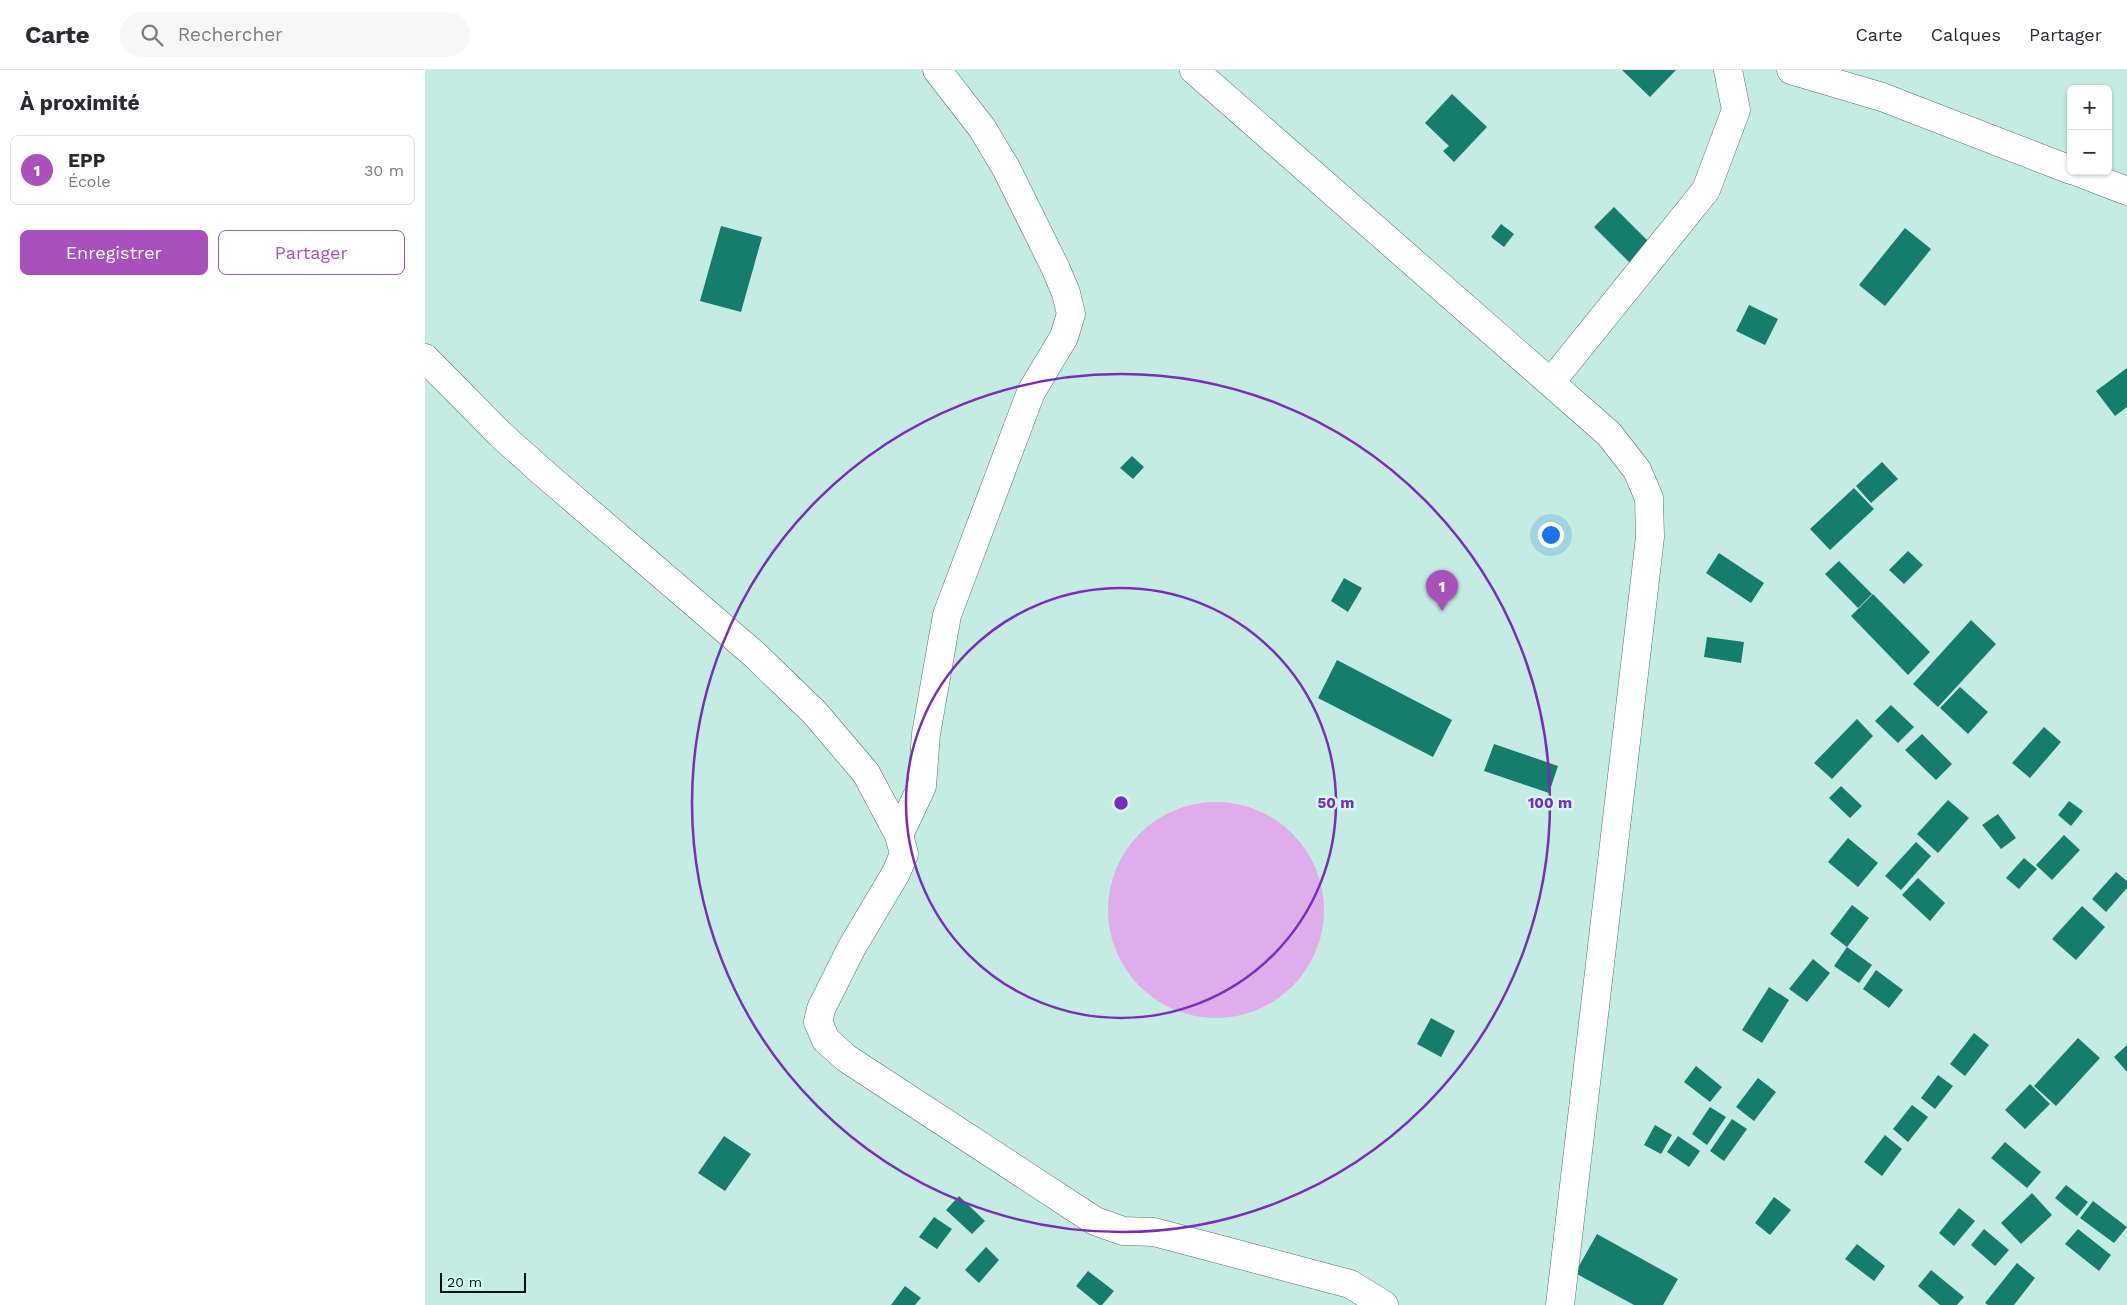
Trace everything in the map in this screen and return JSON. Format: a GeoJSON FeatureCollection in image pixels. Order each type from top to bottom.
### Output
{"type":"FeatureCollection","features":[{"type":"Feature","properties":{"kind":"street"},"geometry":{"type":"LineString","coordinates":[[899,835],[922,786],[926,734],[947,615],[1031,392],[1064,337],[1071,314],[1066,293],[1055,267],[1007,168],[982,128],[937,70]]}},
{"type":"Feature","properties":{"kind":"street"},"geometry":{"type":"LineString","coordinates":[[1194,70],[1609,434],[1637,470],[1649,498],[1650,537],[1560,1305]]}},
{"type":"Feature","properties":{"kind":"street"},"geometry":{"type":"LineString","coordinates":[[1551,382],[1706,190],[1736,110],[1728,70]]}},
{"type":"Feature","properties":{"kind":"street"},"geometry":{"type":"LineString","coordinates":[[1791,70],[1882,97],[2067,168]]}},
{"type":"Feature","properties":{"kind":"street"},"geometry":{"type":"LineString","coordinates":[[2085,175],[2127,191]]}},
{"type":"Feature","properties":{"kind":"street"},"geometry":{"type":"LineString","coordinates":[[425,358],[533,464],[755,655],[813,712],[865,773],[899,835],[904,854],[896,873],[852,946],[821,1009],[818,1022],[825,1040],[846,1058],[1095,1221],[1123,1231],[1154,1232],[1350,1284],[1384,1305]]}},
{"type":"Feature","properties":{"kind":"shaded area"},"geometry":{"type":"Polygon","coordinates":[[[1227,802],[1257,810],[1267,815],[1285,826],[1300,841],[1316,869],[1324,899],[1324,921],[1316,951],[1300,979],[1285,994],[1257,1010],[1237,1016],[1205,1018],[1175,1010],[1165,1005],[1147,994],[1132,979],[1116,951],[1110,931],[1108,899],[1116,869],[1121,859],[1132,841],[1147,826],[1175,810],[1195,804],[1227,802]]]}},
{"type":"Feature","properties":{"kind":"building"},"geometry":{"type":"Polygon","coordinates":[[[1622,70],[1676,70],[1650,97],[1622,70]]]}},
{"type":"Feature","properties":{"kind":"building"},"geometry":{"type":"Polygon","coordinates":[[[1452,94],[1487,127],[1454,162],[1443,151],[1449,146],[1425,123],[1452,94]]]}},
{"type":"Feature","properties":{"kind":"building"},"geometry":{"type":"Polygon","coordinates":[[[1614,207],[1651,244],[1631,264],[1594,227],[1614,207]]]}},
{"type":"Feature","properties":{"kind":"building"},"geometry":{"type":"Polygon","coordinates":[[[1501,224],[1514,234],[1504,247],[1491,237],[1501,224]]]}},
{"type":"Feature","properties":{"kind":"building"},"geometry":{"type":"Polygon","coordinates":[[[721,226],[762,237],[741,312],[700,301],[721,226]]]}},
{"type":"Feature","properties":{"kind":"building"},"geometry":{"type":"Polygon","coordinates":[[[1905,228],[1931,249],[1885,306],[1859,285],[1905,228]]]}},
{"type":"Feature","properties":{"kind":"building"},"geometry":{"type":"Polygon","coordinates":[[[1749,305],[1778,319],[1765,345],[1736,331],[1749,305]]]}},
{"type":"Feature","properties":{"kind":"building"},"geometry":{"type":"Polygon","coordinates":[[[2127,368],[2127,407],[2115,416],[2096,391],[2127,368]]]}},
{"type":"Feature","properties":{"kind":"building"},"geometry":{"type":"Polygon","coordinates":[[[1132,456],[1144,467],[1133,479],[1120,468],[1132,456]]]}},
{"type":"Feature","properties":{"kind":"building"},"geometry":{"type":"Polygon","coordinates":[[[1882,462],[1898,479],[1871,503],[1856,486],[1882,462]]]}},
{"type":"Feature","properties":{"kind":"building"},"geometry":{"type":"Polygon","coordinates":[[[1854,488],[1874,509],[1830,550],[1810,529],[1854,488]]]}},
{"type":"Feature","properties":{"kind":"building"},"geometry":{"type":"Polygon","coordinates":[[[1908,551],[1923,565],[1904,584],[1889,570],[1908,551]]]}},
{"type":"Feature","properties":{"kind":"building"},"geometry":{"type":"Polygon","coordinates":[[[1719,553],[1764,583],[1751,603],[1706,573],[1719,553]]]}},
{"type":"Feature","properties":{"kind":"building"},"geometry":{"type":"Polygon","coordinates":[[[1839,561],[1872,594],[1858,608],[1825,574],[1839,561]]]}},
{"type":"Feature","properties":{"kind":"building"},"geometry":{"type":"Polygon","coordinates":[[[1344,578],[1362,588],[1348,612],[1331,601],[1344,578]]]}},
{"type":"Feature","properties":{"kind":"building"},"geometry":{"type":"Polygon","coordinates":[[[1873,594],[1930,652],[1908,675],[1851,616],[1873,594]]]}},
{"type":"Feature","properties":{"kind":"building"},"geometry":{"type":"Polygon","coordinates":[[[1971,620],[1996,644],[1938,707],[1913,684],[1971,620]]]}},
{"type":"Feature","properties":{"kind":"building"},"geometry":{"type":"Polygon","coordinates":[[[1707,637],[1744,642],[1741,663],[1704,657],[1707,637]]]}},
{"type":"Feature","properties":{"kind":"building"},"geometry":{"type":"Polygon","coordinates":[[[1337,660],[1452,720],[1433,757],[1318,698],[1337,660]]]}},
{"type":"Feature","properties":{"kind":"building"},"geometry":{"type":"Polygon","coordinates":[[[1960,687],[1988,712],[1968,734],[1940,708],[1960,687]]]}},
{"type":"Feature","properties":{"kind":"building"},"geometry":{"type":"Polygon","coordinates":[[[1891,705],[1914,727],[1898,743],[1875,721],[1891,705]]]}},
{"type":"Feature","properties":{"kind":"building"},"geometry":{"type":"Polygon","coordinates":[[[1857,719],[1873,736],[1832,779],[1814,763],[1857,719]]]}},
{"type":"Feature","properties":{"kind":"building"},"geometry":{"type":"Polygon","coordinates":[[[2044,727],[2061,742],[2030,778],[2012,763],[2044,727]]]}},
{"type":"Feature","properties":{"kind":"building"},"geometry":{"type":"Polygon","coordinates":[[[1922,734],[1952,764],[1936,780],[1905,750],[1922,734]]]}},
{"type":"Feature","properties":{"kind":"building"},"geometry":{"type":"Polygon","coordinates":[[[1494,744],[1558,766],[1549,793],[1484,771],[1494,744]]]}},
{"type":"Feature","properties":{"kind":"building"},"geometry":{"type":"Polygon","coordinates":[[[1841,786],[1862,806],[1850,818],[1829,798],[1841,786]]]}},
{"type":"Feature","properties":{"kind":"building"},"geometry":{"type":"Polygon","coordinates":[[[1948,800],[1969,818],[1938,853],[1917,834],[1948,800]]]}},
{"type":"Feature","properties":{"kind":"building"},"geometry":{"type":"Polygon","coordinates":[[[2069,801],[2083,811],[2071,826],[2058,815],[2069,801]]]}},
{"type":"Feature","properties":{"kind":"building"},"geometry":{"type":"Polygon","coordinates":[[[1998,814],[2016,838],[2001,849],[1982,825],[1998,814]]]}},
{"type":"Feature","properties":{"kind":"building"},"geometry":{"type":"Polygon","coordinates":[[[2064,835],[2080,850],[2052,880],[2036,865],[2064,835]]]}},
{"type":"Feature","properties":{"kind":"building"},"geometry":{"type":"Polygon","coordinates":[[[1848,838],[1878,863],[1858,887],[1828,862],[1848,838]]]}},
{"type":"Feature","properties":{"kind":"building"},"geometry":{"type":"Polygon","coordinates":[[[1916,842],[1931,856],[1901,890],[1885,876],[1916,842]]]}},
{"type":"Feature","properties":{"kind":"building"},"geometry":{"type":"Polygon","coordinates":[[[2024,858],[2037,869],[2019,889],[2006,878],[2024,858]]]}},
{"type":"Feature","properties":{"kind":"building"},"geometry":{"type":"Polygon","coordinates":[[[2116,872],[2127,881],[2127,888],[2106,912],[2092,899],[2116,872]]]}},
{"type":"Feature","properties":{"kind":"building"},"geometry":{"type":"Polygon","coordinates":[[[1918,878],[1945,903],[1930,921],[1902,895],[1918,878]]]}},
{"type":"Feature","properties":{"kind":"building"},"geometry":{"type":"Polygon","coordinates":[[[1852,905],[1869,918],[1847,947],[1830,934],[1852,905]]]}},
{"type":"Feature","properties":{"kind":"building"},"geometry":{"type":"Polygon","coordinates":[[[2082,906],[2105,927],[2076,960],[2052,939],[2082,906]]]}},
{"type":"Feature","properties":{"kind":"building"},"geometry":{"type":"Polygon","coordinates":[[[1847,947],[1872,965],[1859,983],[1834,966],[1847,947]]]}},
{"type":"Feature","properties":{"kind":"building"},"geometry":{"type":"Polygon","coordinates":[[[1813,959],[1830,973],[1807,1002],[1789,989],[1813,959]]]}},
{"type":"Feature","properties":{"kind":"building"},"geometry":{"type":"Polygon","coordinates":[[[1876,970],[1903,990],[1889,1008],[1863,989],[1876,970]]]}},
{"type":"Feature","properties":{"kind":"building"},"geometry":{"type":"Polygon","coordinates":[[[1769,987],[1789,1000],[1762,1043],[1742,1030],[1769,987]]]}},
{"type":"Feature","properties":{"kind":"building"},"geometry":{"type":"Polygon","coordinates":[[[1431,1018],[1455,1031],[1441,1057],[1417,1044],[1431,1018]]]}},
{"type":"Feature","properties":{"kind":"building"},"geometry":{"type":"Polygon","coordinates":[[[1974,1033],[1989,1045],[1965,1076],[1950,1064],[1974,1033]]]}},
{"type":"Feature","properties":{"kind":"building"},"geometry":{"type":"Polygon","coordinates":[[[2078,1038],[2100,1058],[2056,1106],[2034,1086],[2078,1038]]]}},
{"type":"Feature","properties":{"kind":"building"},"geometry":{"type":"Polygon","coordinates":[[[2127,1045],[2127,1072],[2114,1057],[2127,1045]]]}},
{"type":"Feature","properties":{"kind":"building"},"geometry":{"type":"Polygon","coordinates":[[[1696,1066],[1722,1087],[1710,1102],[1684,1082],[1696,1066]]]}},
{"type":"Feature","properties":{"kind":"building"},"geometry":{"type":"Polygon","coordinates":[[[1938,1075],[1953,1086],[1935,1109],[1921,1098],[1938,1075]]]}},
{"type":"Feature","properties":{"kind":"building"},"geometry":{"type":"Polygon","coordinates":[[[1758,1078],[1776,1092],[1754,1121],[1736,1107],[1758,1078]]]}},
{"type":"Feature","properties":{"kind":"building"},"geometry":{"type":"Polygon","coordinates":[[[2030,1084],[2050,1104],[2025,1129],[2005,1110],[2030,1084]]]}},
{"type":"Feature","properties":{"kind":"building"},"geometry":{"type":"Polygon","coordinates":[[[1912,1105],[1928,1117],[1908,1142],[1893,1129],[1912,1105]]]}},
{"type":"Feature","properties":{"kind":"building"},"geometry":{"type":"Polygon","coordinates":[[[1710,1107],[1726,1117],[1707,1145],[1692,1134],[1710,1107]]]}},
{"type":"Feature","properties":{"kind":"building"},"geometry":{"type":"Polygon","coordinates":[[[1732,1119],[1747,1129],[1724,1161],[1710,1151],[1732,1119]]]}},
{"type":"Feature","properties":{"kind":"building"},"geometry":{"type":"Polygon","coordinates":[[[1655,1125],[1672,1135],[1661,1154],[1644,1145],[1655,1125]]]}},
{"type":"Feature","properties":{"kind":"building"},"geometry":{"type":"Polygon","coordinates":[[[1885,1135],[1902,1149],[1882,1176],[1864,1162],[1885,1135]]]}},
{"type":"Feature","properties":{"kind":"building"},"geometry":{"type":"Polygon","coordinates":[[[724,1136],[751,1154],[725,1191],[698,1173],[724,1136]]]}},
{"type":"Feature","properties":{"kind":"building"},"geometry":{"type":"Polygon","coordinates":[[[1678,1136],[1700,1151],[1689,1167],[1667,1152],[1678,1136]]]}},
{"type":"Feature","properties":{"kind":"building"},"geometry":{"type":"Polygon","coordinates":[[[2005,1142],[2041,1172],[2027,1188],[1991,1158],[2005,1142]]]}},
{"type":"Feature","properties":{"kind":"building"},"geometry":{"type":"Polygon","coordinates":[[[2066,1185],[2088,1202],[2077,1216],[2055,1198],[2066,1185]]]}},
{"type":"Feature","properties":{"kind":"building"},"geometry":{"type":"Polygon","coordinates":[[[2032,1193],[2052,1215],[2021,1244],[2001,1223],[2032,1193]]]}},
{"type":"Feature","properties":{"kind":"building"},"geometry":{"type":"Polygon","coordinates":[[[959,1196],[985,1221],[972,1234],[946,1210],[959,1196]]]}},
{"type":"Feature","properties":{"kind":"building"},"geometry":{"type":"Polygon","coordinates":[[[1774,1197],[1791,1210],[1770,1235],[1755,1223],[1774,1197]]]}},
{"type":"Feature","properties":{"kind":"building"},"geometry":{"type":"Polygon","coordinates":[[[2093,1201],[2127,1227],[2114,1243],[2080,1218],[2093,1201]]]}},
{"type":"Feature","properties":{"kind":"building"},"geometry":{"type":"Polygon","coordinates":[[[1959,1208],[1975,1221],[1954,1246],[1939,1233],[1959,1208]]]}},
{"type":"Feature","properties":{"kind":"building"},"geometry":{"type":"Polygon","coordinates":[[[934,1217],[952,1229],[937,1249],[919,1237],[934,1217]]]}},
{"type":"Feature","properties":{"kind":"building"},"geometry":{"type":"Polygon","coordinates":[[[1984,1229],[2009,1250],[1995,1266],[1971,1245],[1984,1229]]]}},
{"type":"Feature","properties":{"kind":"building"},"geometry":{"type":"Polygon","coordinates":[[[2078,1229],[2111,1255],[2099,1271],[2065,1244],[2078,1229]]]}},
{"type":"Feature","properties":{"kind":"building"},"geometry":{"type":"Polygon","coordinates":[[[1597,1234],[1678,1279],[1663,1305],[1634,1305],[1575,1273],[1597,1234]]]}},
{"type":"Feature","properties":{"kind":"building"},"geometry":{"type":"Polygon","coordinates":[[[1857,1244],[1885,1266],[1874,1281],[1845,1259],[1857,1244]]]}},
{"type":"Feature","properties":{"kind":"building"},"geometry":{"type":"Polygon","coordinates":[[[986,1247],[999,1260],[979,1283],[965,1270],[986,1247]]]}},
{"type":"Feature","properties":{"kind":"building"},"geometry":{"type":"Polygon","coordinates":[[[2017,1263],[2035,1278],[2014,1305],[1988,1305],[1985,1303],[2017,1263]]]}},
{"type":"Feature","properties":{"kind":"building"},"geometry":{"type":"Polygon","coordinates":[[[1931,1270],[1964,1297],[1957,1305],[1940,1305],[1918,1286],[1931,1270]]]}},
{"type":"Feature","properties":{"kind":"building"},"geometry":{"type":"Polygon","coordinates":[[[1088,1271],[1114,1291],[1102,1305],[1099,1305],[1076,1286],[1088,1271]]]}},
{"type":"Feature","properties":{"kind":"building"},"geometry":{"type":"Polygon","coordinates":[[[905,1286],[921,1298],[915,1305],[891,1305],[905,1286]]]}},
{"type":"Feature","properties":{"kind":"place","name":"EPP"},"geometry":{"type":"Point","coordinates":[1442,611]}}]}
